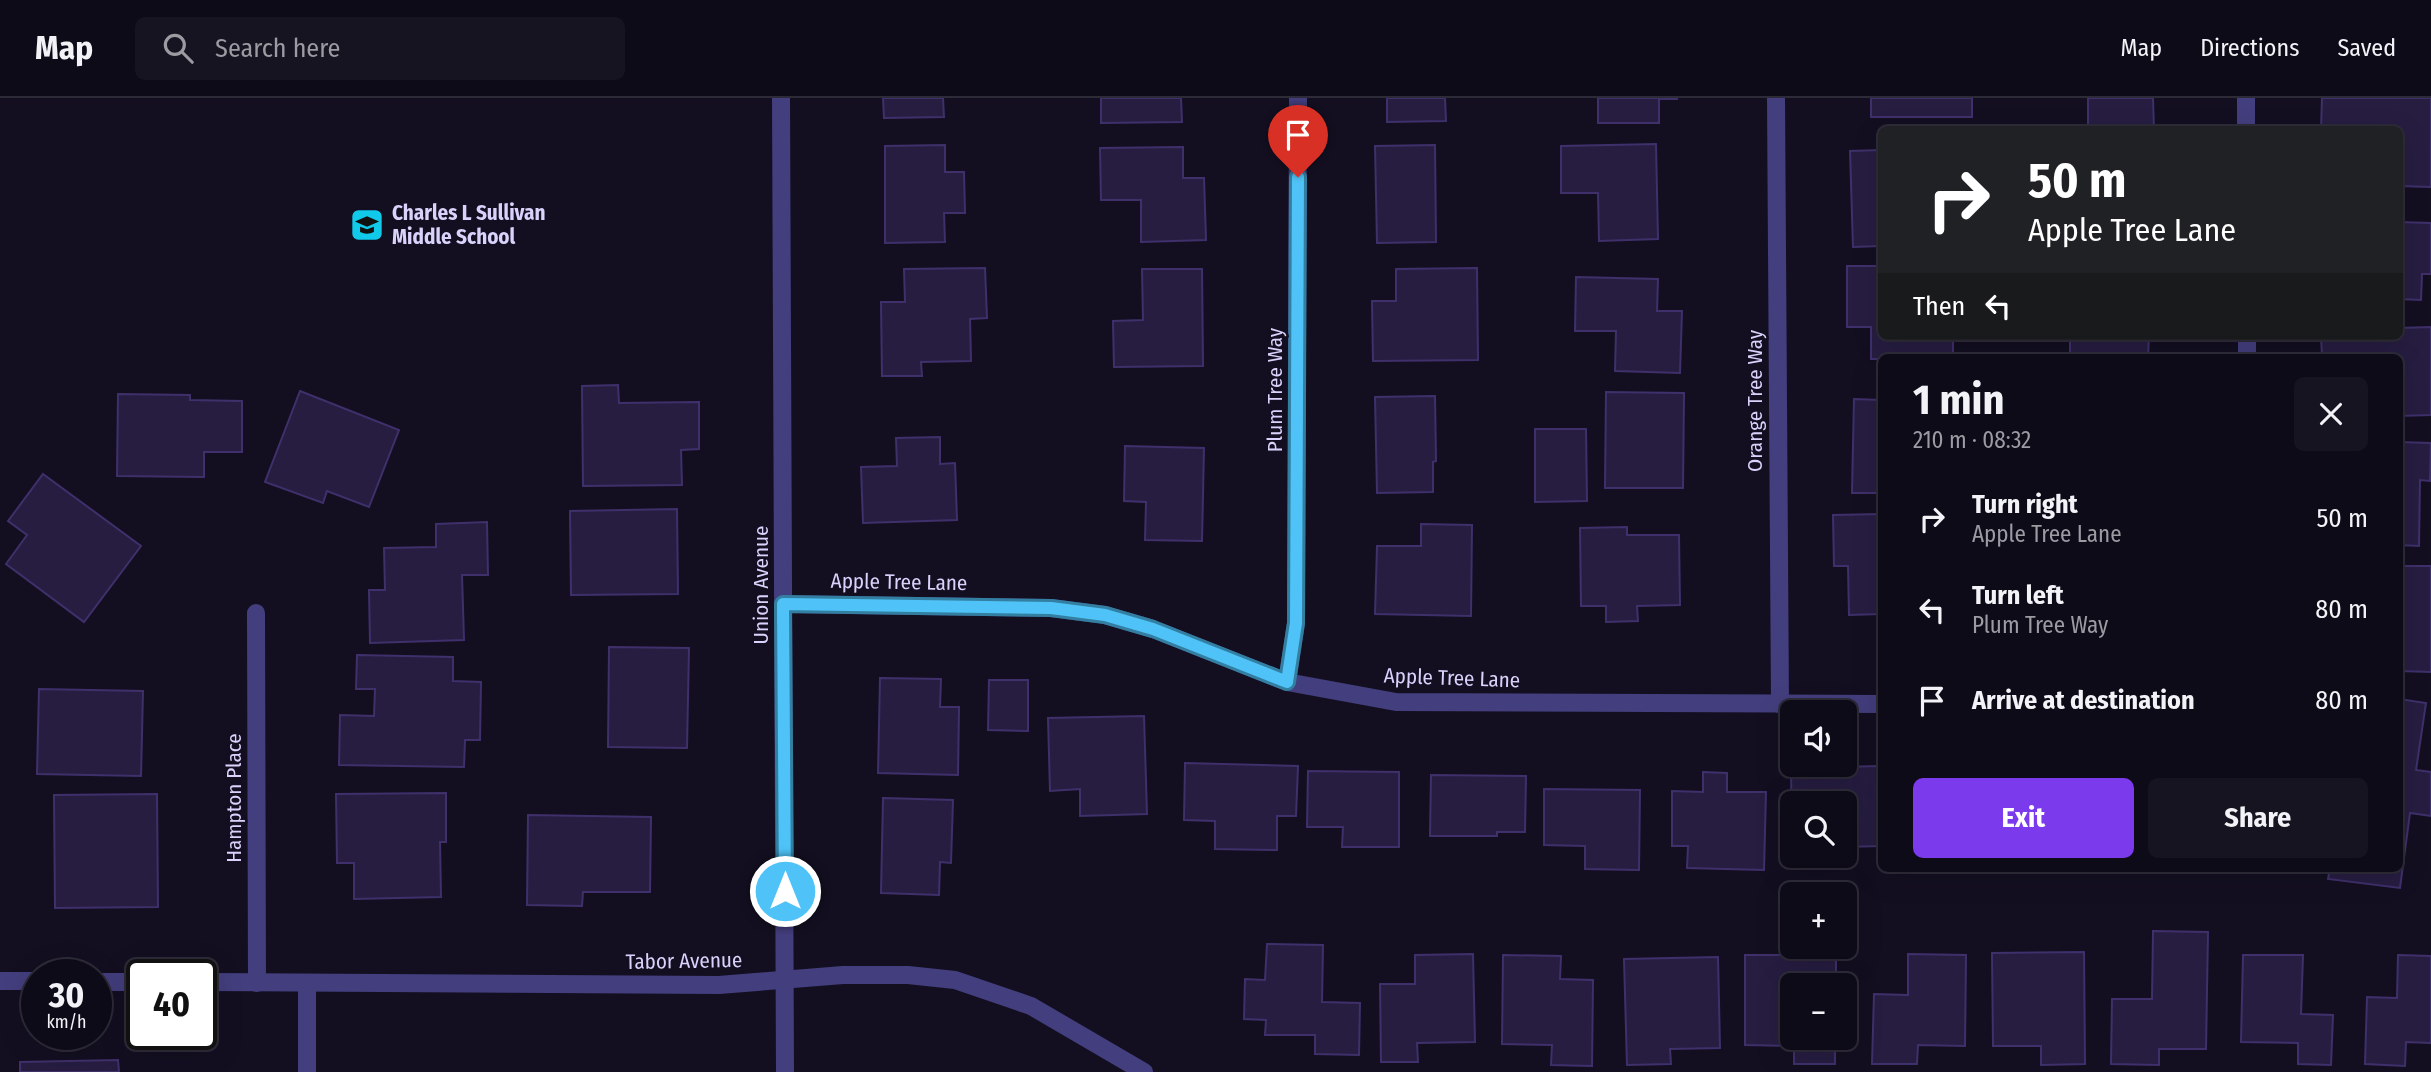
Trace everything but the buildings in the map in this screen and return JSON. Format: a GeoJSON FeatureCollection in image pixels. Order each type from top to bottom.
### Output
{"type":"FeatureCollection","features":[{"type":"Feature","properties":{"kind":"street","name":"Union Avenue"},"geometry":{"type":"LineString","coordinates":[[781,98],[785,1072]]}},
{"type":"Feature","properties":{"kind":"street","name":"Plum Tree Way"},"geometry":{"type":"LineString","coordinates":[[1287,682],[1296,623],[1298,98]]}},
{"type":"Feature","properties":{"kind":"street","name":"Orange Tree Way"},"geometry":{"type":"LineString","coordinates":[[1776,98],[1780,705]]}},
{"type":"Feature","properties":{"kind":"street"},"geometry":{"type":"LineString","coordinates":[[2246,98],[2246,126]]}},
{"type":"Feature","properties":{"kind":"street","name":"Apple Tree Lane"},"geometry":{"type":"LineString","coordinates":[[783,604],[1051,608],[1105,615],[1153,629],[1287,682],[1396,702],[1780,705]]}},
{"type":"Feature","properties":{"kind":"street","name":"Hampton Place"},"geometry":{"type":"LineString","coordinates":[[256,613],[257,983]]}},
{"type":"Feature","properties":{"kind":"street","name":"Apple Tree Lane"},"geometry":{"type":"LineString","coordinates":[[1857,705],[1878,705]]}},
{"type":"Feature","properties":{"kind":"street","name":"Tabor Avenue"},"geometry":{"type":"LineString","coordinates":[[217,982],[719,985],[843,975],[908,975],[955,980],[1031,1006],[1144,1072]]}},
{"type":"Feature","properties":{"kind":"street"},"geometry":{"type":"LineString","coordinates":[[0,981],[21,981]]}},
{"type":"Feature","properties":{"kind":"street"},"geometry":{"type":"LineString","coordinates":[[307,984],[307,1072]]}},
{"type":"Feature","properties":{"kind":"place","name":"Charles L Sullivan Middle School"},"geometry":{"type":"Point","coordinates":[367,225]}},
{"type":"Feature","properties":{"kind":"route"},"geometry":{"type":"LineString","coordinates":[[785,891],[783,604],[1051,608],[1105,615],[1153,629],[1287,682],[1296,623],[1298,177]]}}]}
